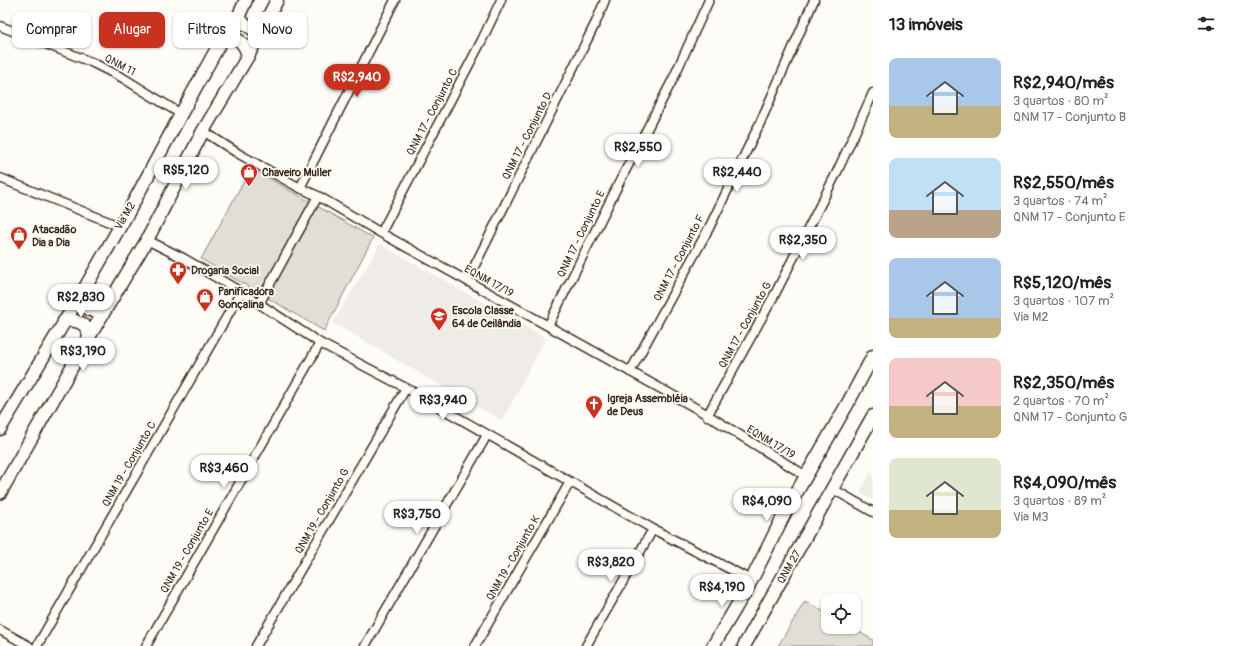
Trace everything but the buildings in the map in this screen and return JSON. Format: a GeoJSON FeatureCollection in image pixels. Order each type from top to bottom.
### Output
{"type":"FeatureCollection","features":[{"type":"Feature","properties":{"kind":"main road","name":"Via M2"},"geometry":{"type":"LineString","coordinates":[[240,13],[246,0]]}},
{"type":"Feature","properties":{"kind":"main road"},"geometry":{"type":"LineString","coordinates":[[271,12],[277,0]]}},
{"type":"Feature","properties":{"kind":"main road"},"geometry":{"type":"LineString","coordinates":[[240,17],[242,22],[248,26]]}},
{"type":"Feature","properties":{"kind":"main road"},"geometry":{"type":"LineString","coordinates":[[240,41],[246,48],[248,56]]}},
{"type":"Feature","properties":{"kind":"main road","name":"Via M2"},"geometry":{"type":"LineString","coordinates":[[0,430],[119,226],[217,48]]}},
{"type":"Feature","properties":{"kind":"main road"},"geometry":{"type":"LineString","coordinates":[[0,493],[89,337],[147,240],[203,131],[252,48]]}},
{"type":"Feature","properties":{"kind":"main road"},"geometry":{"type":"LineString","coordinates":[[80,294],[82,303],[87,308],[96,312],[104,312]]}},
{"type":"Feature","properties":{"kind":"main road"},"geometry":{"type":"LineString","coordinates":[[64,321],[76,321],[82,323],[86,326],[89,337]]}},
{"type":"Feature","properties":{"kind":"main road"},"geometry":{"type":"LineString","coordinates":[[718,646],[730,626],[787,509],[848,403],[873,356]]}},
{"type":"Feature","properties":{"kind":"main road","name":"QNM 27"},"geometry":{"type":"LineString","coordinates":[[744,646],[873,416]]}},
{"type":"Feature","properties":{"kind":"main road"},"geometry":{"type":"LineString","coordinates":[[713,646],[750,583]]}},
{"type":"Feature","properties":{"kind":"street"},"geometry":{"type":"LineString","coordinates":[[300,188],[396,0]]}},
{"type":"Feature","properties":{"kind":"street","name":"QNM 17 - Conjunto C"},"geometry":{"type":"LineString","coordinates":[[381,233],[482,40],[501,0]]}},
{"type":"Feature","properties":{"kind":"street","name":"QNM 17 - Conjunto D"},"geometry":{"type":"LineString","coordinates":[[466,281],[596,22],[605,0]]}},
{"type":"Feature","properties":{"kind":"street","name":"QNM 17 - Conjunto E"},"geometry":{"type":"LineString","coordinates":[[548,326],[616,188],[673,79],[709,0]]}},
{"type":"Feature","properties":{"kind":"street","name":"QNM 17 - Conjunto F"},"geometry":{"type":"LineString","coordinates":[[630,372],[708,228],[760,124],[814,0]]}},
{"type":"Feature","properties":{"kind":"street","name":"QNM 11"},"geometry":{"type":"LineString","coordinates":[[0,26],[91,62],[123,78],[181,114]]}},
{"type":"Feature","properties":{"kind":"street","name":"QNM 17 - Conjunto G"},"geometry":{"type":"LineString","coordinates":[[707,416],[776,294],[873,93]]}},
{"type":"Feature","properties":{"kind":"street","name":"EQNM 17/19"},"geometry":{"type":"LineString","coordinates":[[203,131],[239,154],[300,188],[318,196],[466,281],[701,411],[806,476]]}},
{"type":"Feature","properties":{"kind":"street"},"geometry":{"type":"LineString","coordinates":[[0,178],[119,226]]}},
{"type":"Feature","properties":{"kind":"street"},"geometry":{"type":"LineString","coordinates":[[259,304],[318,196]]}},
{"type":"Feature","properties":{"kind":"street"},"geometry":{"type":"LineString","coordinates":[[147,240],[241,292],[320,343],[406,388],[750,583]]}},
{"type":"Feature","properties":{"kind":"street","name":"QNM 19 - Conjunto C"},"geometry":{"type":"LineString","coordinates":[[37,646],[241,292]]}},
{"type":"Feature","properties":{"kind":"street","name":"QNM 19 - Conjunto E"},"geometry":{"type":"LineString","coordinates":[[146,646],[320,343]]}},
{"type":"Feature","properties":{"kind":"street","name":"QNM 19 - Conjunto G"},"geometry":{"type":"LineString","coordinates":[[256,646],[406,388]]}},
{"type":"Feature","properties":{"kind":"street"},"geometry":{"type":"LineString","coordinates":[[365,646],[487,435]]}},
{"type":"Feature","properties":{"kind":"street","name":"QNM 19 - Conjunto K"},"geometry":{"type":"LineString","coordinates":[[475,646],[570,482]]}},
{"type":"Feature","properties":{"kind":"street"},"geometry":{"type":"LineString","coordinates":[[833,489],[873,512]]}},
{"type":"Feature","properties":{"kind":"street"},"geometry":{"type":"LineString","coordinates":[[586,646],[653,529]]}},
{"type":"Feature","properties":{"kind":"street"},"geometry":{"type":"LineString","coordinates":[[0,630],[29,646]]}},
{"type":"Feature","properties":{"kind":"shaded area"},"geometry":{"type":"Polygon","coordinates":[[[251,168],[373,238],[324,331],[201,259],[251,168]]]}},
{"type":"Feature","properties":{"kind":"shaded area","name":"Escola Classe 64 de Ceilândia"},"geometry":{"type":"Polygon","coordinates":[[[380,244],[546,338],[502,421],[333,323],[380,244]]]}},
{"type":"Feature","properties":{"kind":"shaded area"},"geometry":{"type":"Polygon","coordinates":[[[873,469],[873,500],[860,492],[873,469]]]}},
{"type":"Feature","properties":{"kind":"shaded area"},"geometry":{"type":"Polygon","coordinates":[[[805,601],[821,610],[821,634],[861,633],[873,640],[873,646],[778,646],[805,601]]]}},
{"type":"Feature","properties":{"kind":"place","name":"Chaveiro Muller"},"geometry":{"type":"Point","coordinates":[249,187]}},
{"type":"Feature","properties":{"kind":"place","name":"Atacadão Dia a Dia"},"geometry":{"type":"Point","coordinates":[19,250]}},
{"type":"Feature","properties":{"kind":"place","name":"Drogaria Social"},"geometry":{"type":"Point","coordinates":[178,285]}},
{"type":"Feature","properties":{"kind":"place","name":"Panificadora Gonçalina"},"geometry":{"type":"Point","coordinates":[205,312]}},
{"type":"Feature","properties":{"kind":"place","name":"Escola Classe 64 de Ceilândia"},"geometry":{"type":"Point","coordinates":[439,331]}},
{"type":"Feature","properties":{"kind":"place","name":"Igreja Assembléia de Deus"},"geometry":{"type":"Point","coordinates":[594,419]}}]}
